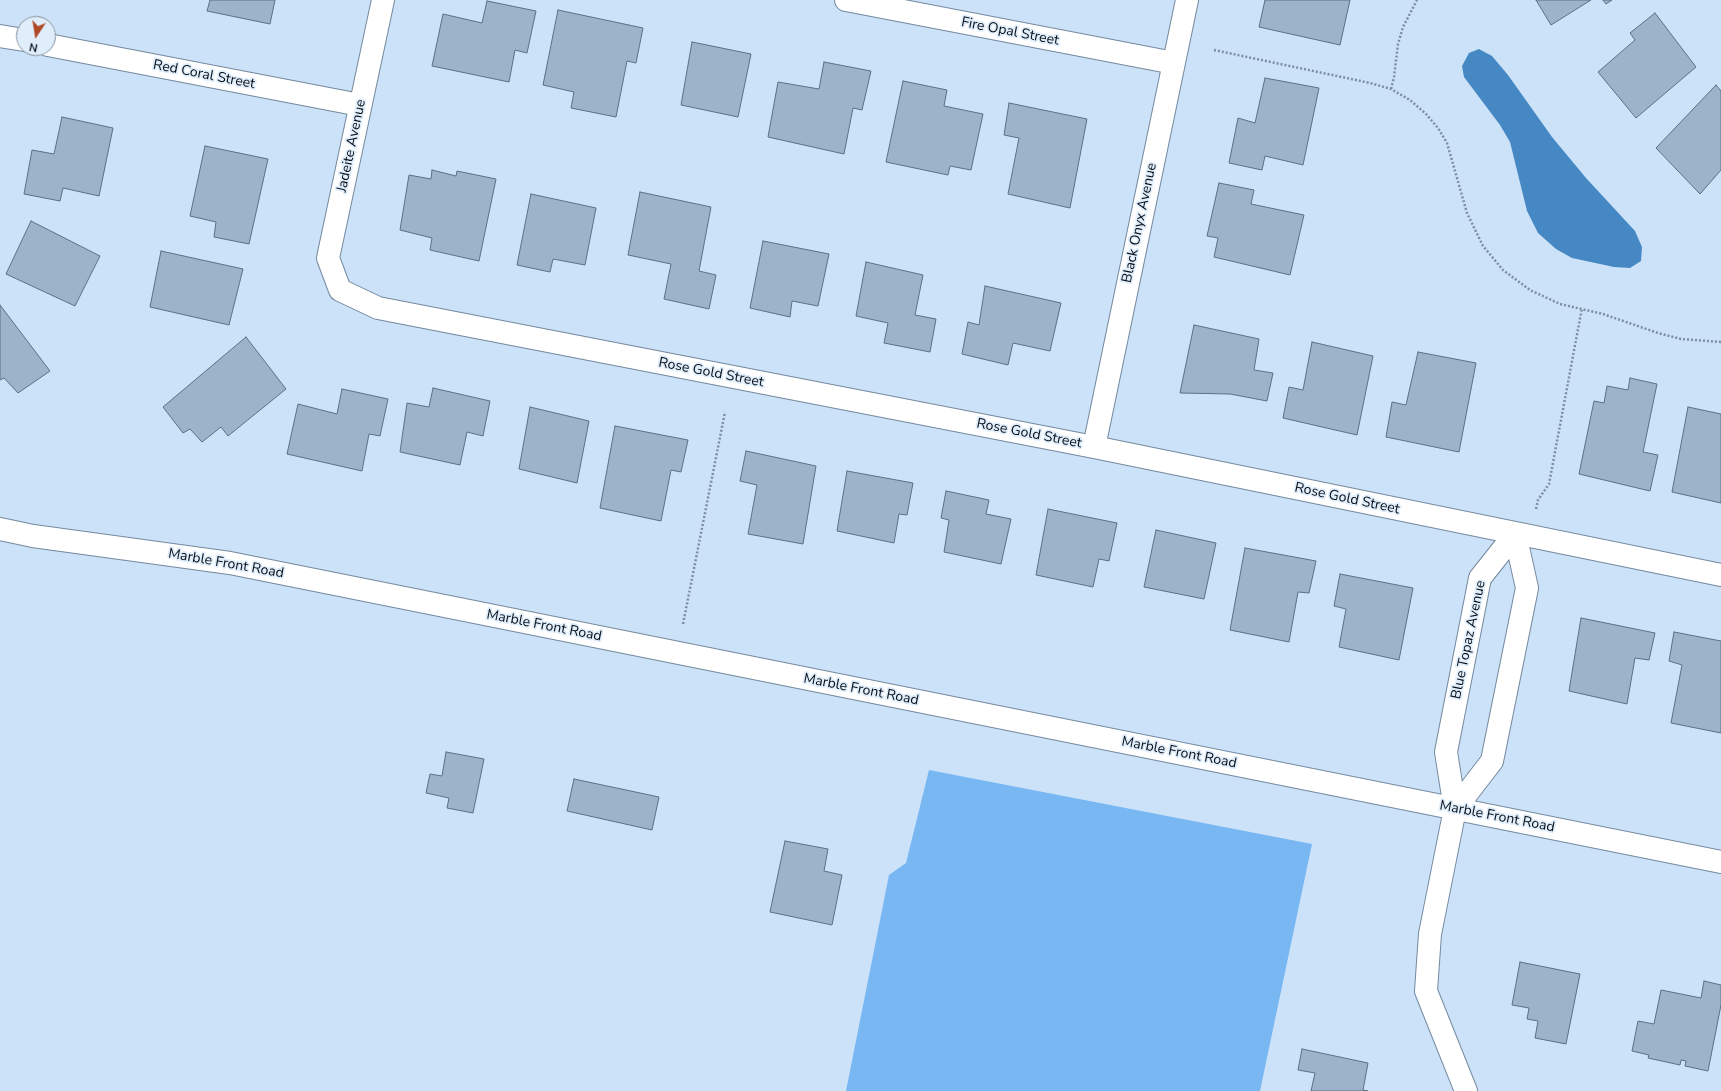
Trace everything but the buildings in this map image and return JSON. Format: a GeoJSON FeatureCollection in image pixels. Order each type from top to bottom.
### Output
{"type":"FeatureCollection","features":[{"type":"Feature","properties":{"kind":"street","name":"Jadeite Avenue"},"geometry":{"type":"LineString","coordinates":[[340,290],[328,258],[383,0]]}},
{"type":"Feature","properties":{"kind":"street","name":"Fire Opal Street"},"geometry":{"type":"LineString","coordinates":[[846,0],[1174,63]]}},
{"type":"Feature","properties":{"kind":"street","name":"Black Onyx Avenue"},"geometry":{"type":"LineString","coordinates":[[1094,447],[1187,0]]}},
{"type":"Feature","properties":{"kind":"street"},"geometry":{"type":"LineString","coordinates":[[0,36],[16,39]]}},
{"type":"Feature","properties":{"kind":"street","name":"Red Coral Street"},"geometry":{"type":"LineString","coordinates":[[56,47],[360,104]]}},
{"type":"Feature","properties":{"kind":"street","name":"Rose Gold Street"},"geometry":{"type":"LineString","coordinates":[[340,290],[378,308],[1094,447],[1721,575]]}},
{"type":"Feature","properties":{"kind":"street","name":"Marble Front Road"},"geometry":{"type":"LineString","coordinates":[[0,529],[34,536],[230,563],[1721,862]]}},
{"type":"Feature","properties":{"kind":"street","name":"Blue Topaz Avenue"},"geometry":{"type":"LineString","coordinates":[[1455,808],[1492,761],[1527,588],[1515,534]]}},
{"type":"Feature","properties":{"kind":"street","name":"Blue Topaz Avenue"},"geometry":{"type":"LineString","coordinates":[[1466,1091],[1426,991],[1430,934],[1455,808],[1446,752],[1480,578],[1515,534]]}},
{"type":"Feature","properties":{"kind":"path"},"geometry":{"type":"LineString","coordinates":[[1391,89],[1398,44],[1403,27],[1417,0]]}},
{"type":"Feature","properties":{"kind":"path"},"geometry":{"type":"LineString","coordinates":[[1214,50],[1370,83],[1391,89],[1410,100],[1426,114],[1448,143],[1467,213],[1483,246],[1503,270],[1530,290],[1560,304],[1582,308],[1681,338],[1721,342]]}},
{"type":"Feature","properties":{"kind":"path"},"geometry":{"type":"LineString","coordinates":[[1536,510],[1538,500],[1549,484],[1582,308]]}},
{"type":"Feature","properties":{"kind":"path"},"geometry":{"type":"LineString","coordinates":[[683,624],[725,412]]}},
{"type":"Feature","properties":{"kind":"shaded area"},"geometry":{"type":"Polygon","coordinates":[[[1479,49],[1492,56],[1508,75],[1552,137],[1586,178],[1635,231],[1642,247],[1641,261],[1630,268],[1614,267],[1572,258],[1556,249],[1538,233],[1527,211],[1510,142],[1500,125],[1464,77],[1462,66],[1469,53],[1479,49]]]}},
{"type":"Feature","properties":{"kind":"shaded area"},"geometry":{"type":"Polygon","coordinates":[[[929,770],[1312,844],[1260,1091],[846,1091],[889,875],[906,863],[929,770]]]}}]}
